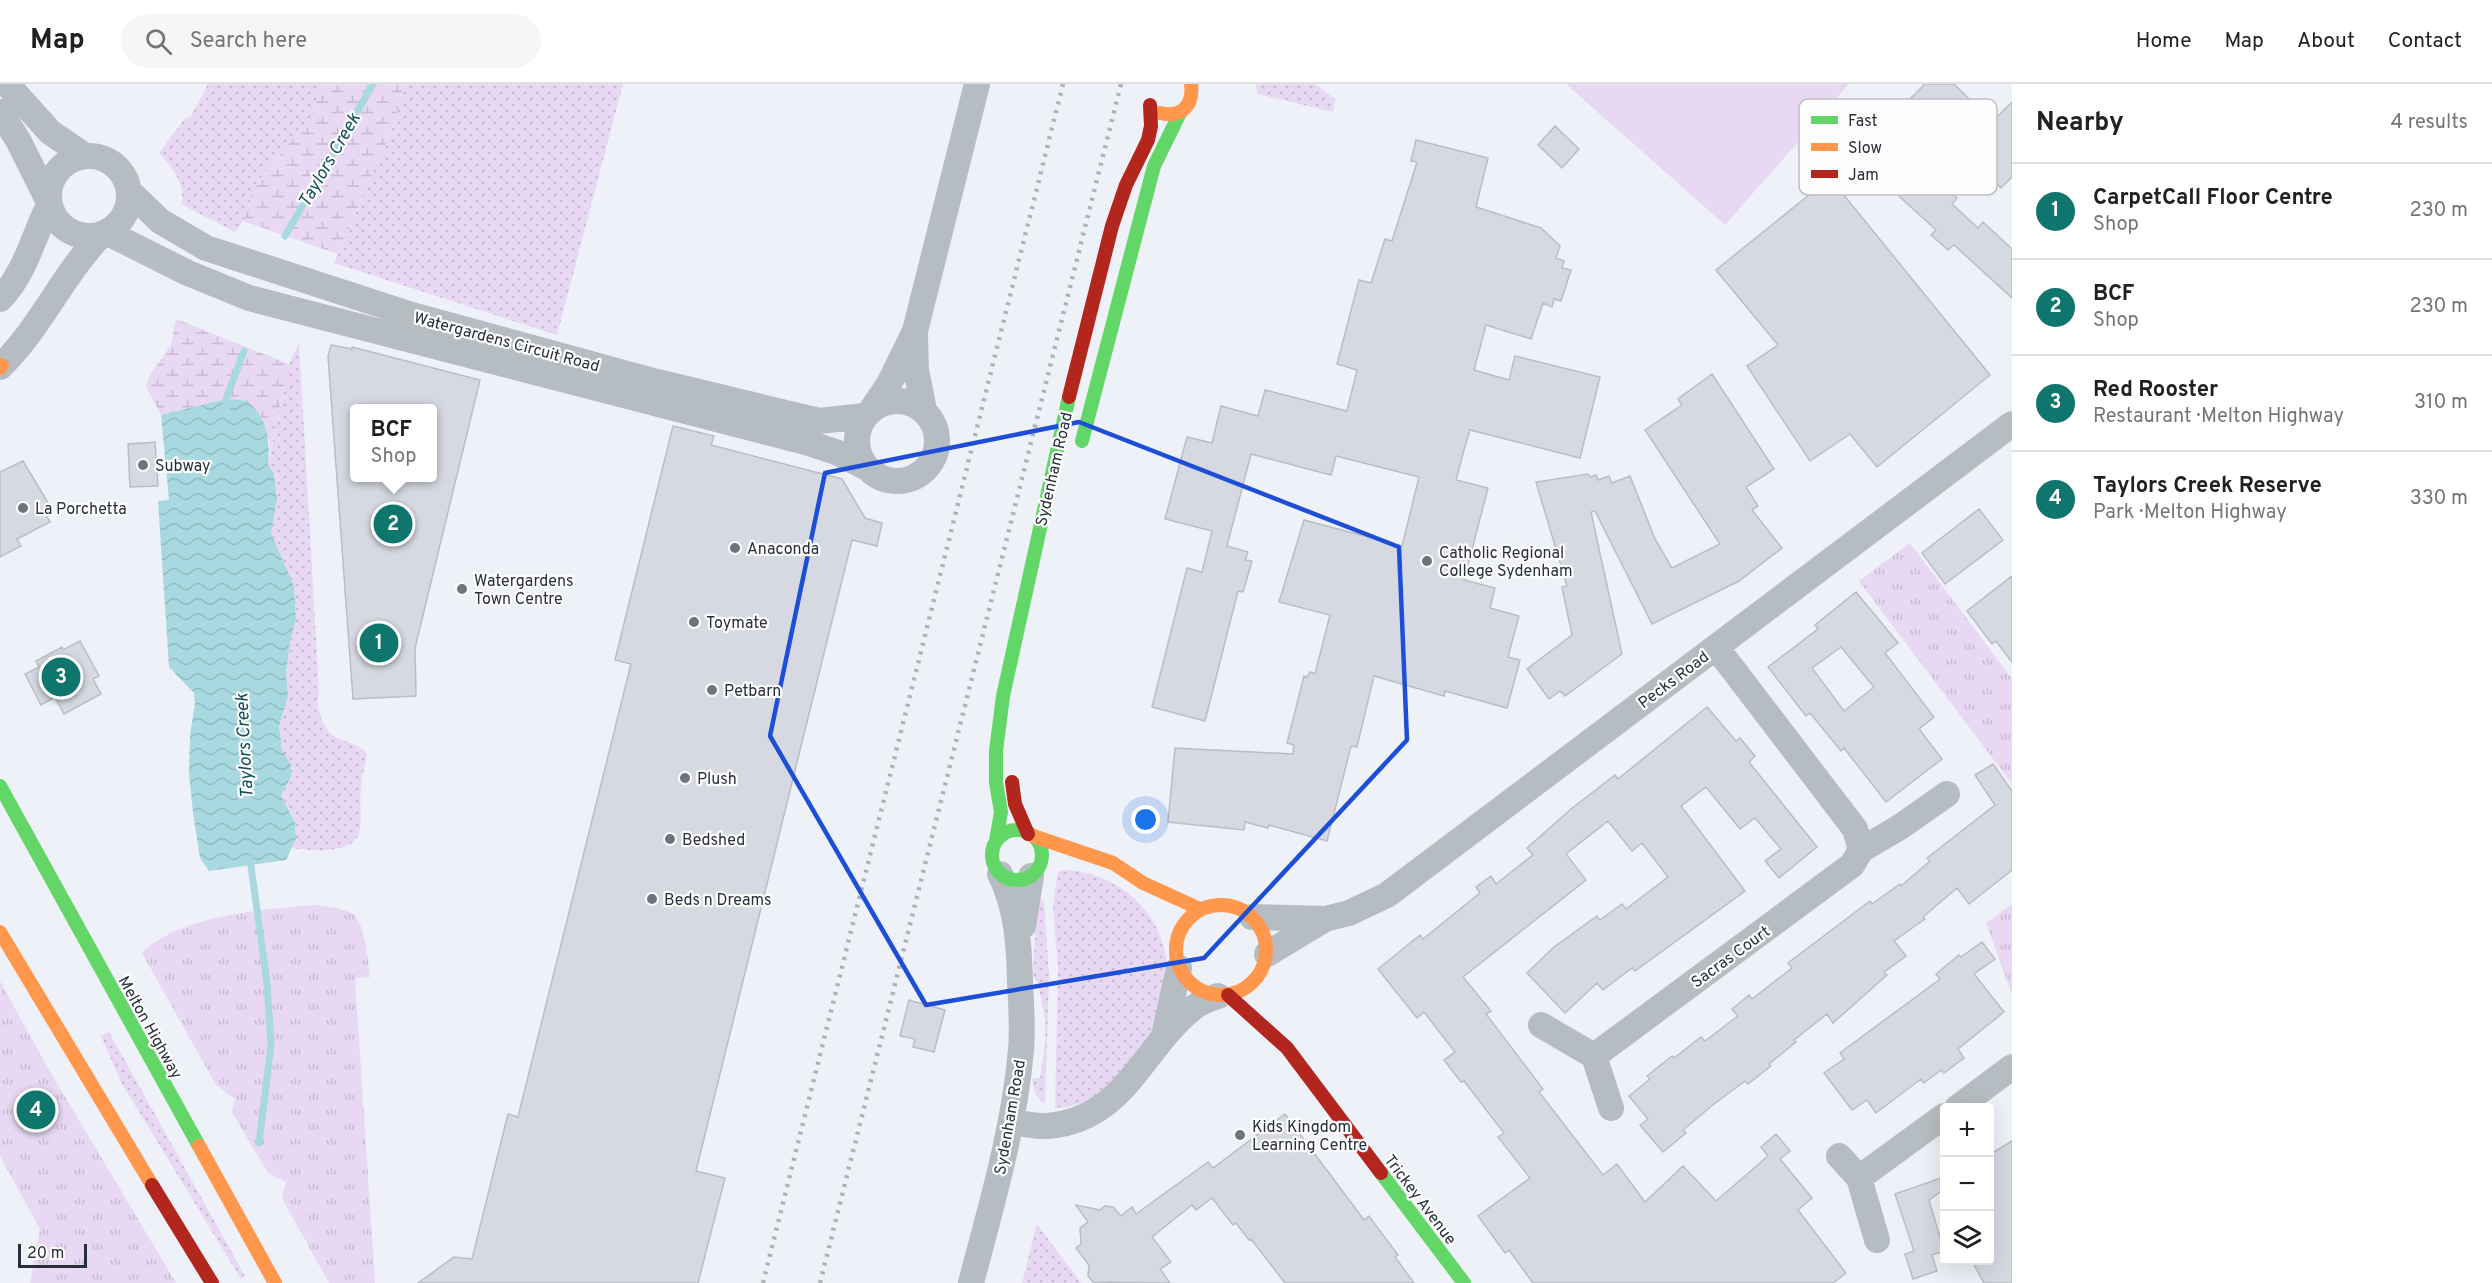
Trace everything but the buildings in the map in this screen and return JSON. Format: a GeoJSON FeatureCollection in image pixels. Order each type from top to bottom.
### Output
{"type":"FeatureCollection","features":[{"type":"Feature","properties":{"kind":"main road","name":"Sydenham Road"},"geometry":{"type":"LineString","coordinates":[[1077,459],[1154,166],[1180,113],[1190,103],[1191,84]]}},
{"type":"Feature","properties":{"kind":"main road","name":"Sydenham Road"},"geometry":{"type":"LineString","coordinates":[[996,841],[1000,812],[996,782],[996,751],[1003,696],[1072,384],[1112,226],[1126,185],[1148,140],[1151,126],[1147,91]]}},
{"type":"Feature","properties":{"kind":"main road"},"geometry":{"type":"LineString","coordinates":[[1150,105],[1160,114],[1174,116],[1180,113]]}},
{"type":"Feature","properties":{"kind":"main road"},"geometry":{"type":"LineString","coordinates":[[1072,384],[1096,383]]}},
{"type":"Feature","properties":{"kind":"main road"},"geometry":{"type":"LineString","coordinates":[[1011,772],[1015,804],[1041,849],[1041,859],[1034,872]]}},
{"type":"Feature","properties":{"kind":"main road","name":"Melton Highway"},"geometry":{"type":"LineString","coordinates":[[0,786],[275,1283]]}},
{"type":"Feature","properties":{"kind":"main road"},"geometry":{"type":"LineString","coordinates":[[1093,857],[1059,862],[1012,880],[1000,874],[992,855],[996,841],[1001,836],[1014,831],[1031,835],[1093,857],[1123,868],[1143,883],[1200,909]]}},
{"type":"Feature","properties":{"kind":"main road"},"geometry":{"type":"LineString","coordinates":[[1143,883],[1157,906]]}},
{"type":"Feature","properties":{"kind":"main road"},"geometry":{"type":"LineString","coordinates":[[1165,922],[1178,960],[1195,987],[1223,995],[1241,991],[1264,970],[1266,940],[1261,927],[1241,909],[1227,905],[1214,905],[1200,909],[1181,928],[1177,940],[1178,960]]}},
{"type":"Feature","properties":{"kind":"main road"},"geometry":{"type":"LineString","coordinates":[[0,932],[212,1283]]}},
{"type":"Feature","properties":{"kind":"main road","name":"Trickey Avenue"},"geometry":{"type":"LineString","coordinates":[[1223,995],[1287,1048],[1464,1283]]}},
{"type":"Feature","properties":{"kind":"main road","name":"Trickey Avenue"},"geometry":{"type":"LineString","coordinates":[[1280,1026],[1287,1048]]}},
{"type":"Feature","properties":{"kind":"street"},"geometry":{"type":"LineString","coordinates":[[7,84],[50,132],[85,156]]}},
{"type":"Feature","properties":{"kind":"street"},"geometry":{"type":"LineString","coordinates":[[869,412],[884,402],[898,400],[912,403],[924,410],[932,419],[938,442],[931,465],[911,479],[886,480],[867,468],[858,451],[857,442],[860,424],[889,384],[915,331],[977,84]]}},
{"type":"Feature","properties":{"kind":"street"},"geometry":{"type":"LineString","coordinates":[[0,112],[18,140],[60,225],[80,235],[104,233]]}},
{"type":"Feature","properties":{"kind":"street"},"geometry":{"type":"LineString","coordinates":[[0,299],[11,287],[23,267],[49,202],[52,179],[57,170],[65,163],[85,156],[97,156],[116,166],[123,174],[129,191],[126,211],[114,227],[104,233],[75,263],[36,323],[1,367]]}},
{"type":"Feature","properties":{"kind":"street","name":"Watergardens Circuit Road"},"geometry":{"type":"LineString","coordinates":[[129,191],[189,254],[188,273]]}},
{"type":"Feature","properties":{"kind":"street","name":"Watergardens Circuit Road"},"geometry":{"type":"LineString","coordinates":[[160,221],[206,249],[324,288],[412,315],[653,381],[819,421],[869,412]]}},
{"type":"Feature","properties":{"kind":"street","name":"Watergardens Circuit Road"},"geometry":{"type":"LineString","coordinates":[[104,233],[188,273],[249,298],[805,442],[836,452],[867,468]]}},
{"type":"Feature","properties":{"kind":"street"},"geometry":{"type":"LineString","coordinates":[[915,331],[916,370],[924,410]]}},
{"type":"Feature","properties":{"kind":"street","name":"Pecks Road"},"geometry":{"type":"LineString","coordinates":[[1252,917],[1325,919],[1349,913],[1387,895],[2012,424]]}},
{"type":"Feature","properties":{"kind":"street"},"geometry":{"type":"LineString","coordinates":[[1716,646],[1855,829],[1861,850]]}},
{"type":"Feature","properties":{"kind":"street","name":"Sacras Court"},"geometry":{"type":"LineString","coordinates":[[1594,1056],[1852,865],[1861,850],[1900,827],[1947,794]]}},
{"type":"Feature","properties":{"kind":"street","name":"Sydenham Road"},"geometry":{"type":"LineString","coordinates":[[1019,947],[1034,872]]}},
{"type":"Feature","properties":{"kind":"street","name":"Sydenham Road"},"geometry":{"type":"LineString","coordinates":[[971,1283],[1001,1171],[1011,1122],[1021,1047],[1019,947],[1013,904],[1000,874]]}},
{"type":"Feature","properties":{"kind":"street","name":"Pecks Road"},"geometry":{"type":"LineString","coordinates":[[1264,970],[1325,919]]}},
{"type":"Feature","properties":{"kind":"street"},"geometry":{"type":"LineString","coordinates":[[1164,1036],[1178,960]]}},
{"type":"Feature","properties":{"kind":"street"},"geometry":{"type":"LineString","coordinates":[[1011,1122],[1047,1126],[1090,1113],[1108,1102],[1127,1084],[1164,1036],[1196,1006],[1223,995]]}},
{"type":"Feature","properties":{"kind":"street"},"geometry":{"type":"LineString","coordinates":[[1541,1025],[1594,1056],[1611,1108]]}},
{"type":"Feature","properties":{"kind":"street"},"geometry":{"type":"LineString","coordinates":[[1962,1103],[2012,1067]]}},
{"type":"Feature","properties":{"kind":"street"},"geometry":{"type":"LineString","coordinates":[[1859,1178],[1940,1119]]}},
{"type":"Feature","properties":{"kind":"street"},"geometry":{"type":"LineString","coordinates":[[1839,1156],[1859,1178],[1877,1240]]}},
{"type":"Feature","properties":{"kind":"highlighted area"},"geometry":{"type":"Polygon","coordinates":[[[1079,422],[1399,547],[1407,740],[1204,958],[926,1005],[770,736],[825,473],[1079,422]]]}},
{"type":"Feature","properties":{"kind":"green space"},"geometry":{"type":"Polygon","coordinates":[[[208,84],[322,84],[311,117],[256,184],[243,221],[235,232],[181,204],[180,183],[159,153],[186,117],[190,118],[208,84]]]}},
{"type":"Feature","properties":{"kind":"green space"},"geometry":{"type":"Polygon","coordinates":[[[322,84],[407,84],[403,90],[393,127],[338,254],[243,221],[256,184],[311,117],[322,84]]]}},
{"type":"Feature","properties":{"kind":"green space"},"geometry":{"type":"Polygon","coordinates":[[[407,84],[623,84],[557,335],[334,263],[393,127],[403,90],[407,84]]]}},
{"type":"Feature","properties":{"kind":"green space"},"geometry":{"type":"Polygon","coordinates":[[[1256,84],[1315,84],[1335,99],[1333,112],[1258,94],[1256,84]]]}},
{"type":"Feature","properties":{"kind":"green space"},"geometry":{"type":"Polygon","coordinates":[[[1566,84],[1849,84],[1836,99],[1799,99],[1799,141],[1725,225],[1566,84]]]}},
{"type":"Feature","properties":{"kind":"green space"},"geometry":{"type":"Polygon","coordinates":[[[176,319],[289,364],[270,454],[270,440],[226,399],[161,415],[146,387],[149,376],[171,345],[176,319]]]}},
{"type":"Feature","properties":{"kind":"green space"},"geometry":{"type":"Polygon","coordinates":[[[299,343],[318,704],[327,729],[337,738],[357,746],[367,754],[360,792],[361,818],[357,838],[350,844],[331,850],[290,848],[296,827],[292,814],[281,795],[291,777],[291,766],[282,750],[279,726],[288,696],[286,674],[296,619],[294,586],[271,533],[277,500],[274,473],[268,465],[289,364],[299,343]]]}},
{"type":"Feature","properties":{"kind":"green space"},"geometry":{"type":"Polygon","coordinates":[[[1910,543],[2012,679],[2012,784],[1859,581],[1910,543]]]}},
{"type":"Feature","properties":{"kind":"green space"},"geometry":{"type":"Polygon","coordinates":[[[1064,870],[1097,876],[1113,883],[1140,904],[1158,932],[1168,968],[1154,1024],[1134,1059],[1096,1096],[1078,1104],[1055,1108],[1058,969],[1053,906],[1058,872],[1064,870]]]}},
{"type":"Feature","properties":{"kind":"green space"},"geometry":{"type":"Polygon","coordinates":[[[1037,896],[1044,902],[1049,975],[1045,1103],[1037,1096],[1033,1082],[1033,1078],[1040,1078],[1045,1045],[1045,1018],[1038,983],[1033,976],[1037,896]]]}},
{"type":"Feature","properties":{"kind":"green space"},"geometry":{"type":"Polygon","coordinates":[[[2012,904],[2012,995],[1986,923],[2012,904]]]}},
{"type":"Feature","properties":{"kind":"green space"},"geometry":{"type":"Polygon","coordinates":[[[316,905],[353,914],[360,925],[367,953],[370,977],[355,978],[375,1283],[329,1283],[282,1198],[286,1182],[268,1173],[232,1112],[235,1099],[216,1085],[142,953],[158,940],[200,922],[248,912],[316,905]]]}},
{"type":"Feature","properties":{"kind":"green space"},"geometry":{"type":"Polygon","coordinates":[[[0,981],[45,1063],[176,1283],[30,1283],[40,1229],[0,1156],[0,981]]]}},
{"type":"Feature","properties":{"kind":"green space"},"geometry":{"type":"Polygon","coordinates":[[[109,1032],[245,1276],[241,1279],[121,1082],[101,1036],[109,1032]]]}},
{"type":"Feature","properties":{"kind":"green space"},"geometry":{"type":"Polygon","coordinates":[[[1037,1224],[1081,1283],[1022,1283],[1037,1224]]]}},
{"type":"Feature","properties":{"kind":"water"},"geometry":{"type":"Polygon","coordinates":[[[226,399],[243,400],[252,406],[266,429],[269,447],[268,465],[274,473],[277,500],[271,533],[294,586],[296,619],[286,674],[288,696],[279,726],[282,750],[291,765],[291,777],[281,795],[295,822],[296,839],[286,860],[209,871],[200,858],[189,773],[194,693],[169,667],[158,501],[169,500],[161,415],[226,399]]]}},
{"type":"Feature","properties":{"kind":"waterway","name":"Taylors Creek"},"geometry":{"type":"LineString","coordinates":[[285,236],[373,84]]}},
{"type":"Feature","properties":{"kind":"waterway","name":"Taylors Creek"},"geometry":{"type":"LineString","coordinates":[[226,408],[226,399],[244,351]]}},
{"type":"Feature","properties":{"kind":"waterway","name":"Taylors Creek"},"geometry":{"type":"LineString","coordinates":[[250,859],[267,983],[271,1045],[259,1143]]}},
{"type":"Feature","properties":{"kind":"railway"},"geometry":{"type":"LineString","coordinates":[[763,1283],[1063,84]]}},
{"type":"Feature","properties":{"kind":"railway"},"geometry":{"type":"LineString","coordinates":[[820,1283],[1121,84]]}},
{"type":"Feature","properties":{"kind":"traffic: fast"},"geometry":{"type":"LineString","coordinates":[[1082,441],[1154,166],[1180,113]]}},
{"type":"Feature","properties":{"kind":"traffic: fast"},"geometry":{"type":"LineString","coordinates":[[996,841],[1001,812],[996,782],[996,751],[1003,696],[1069,397]]}},
{"type":"Feature","properties":{"kind":"traffic: fast"},"geometry":{"type":"LineString","coordinates":[[0,786],[199,1146]]}},
{"type":"Feature","properties":{"kind":"traffic: fast"},"geometry":{"type":"LineString","coordinates":[[1017,830],[1035,837],[1042,855],[1035,873],[1017,880],[999,873],[992,855],[999,837],[1017,830]]}},
{"type":"Feature","properties":{"kind":"traffic: fast"},"geometry":{"type":"LineString","coordinates":[[1381,1173],[1464,1283]]}},
{"type":"Feature","properties":{"kind":"traffic: slow"},"geometry":{"type":"LineString","coordinates":[[1160,113],[1174,114],[1184,109],[1190,99],[1191,84]]}},
{"type":"Feature","properties":{"kind":"traffic: slow"},"geometry":{"type":"LineString","coordinates":[[1033,836],[1113,863],[1143,883],[1200,909]]}},
{"type":"Feature","properties":{"kind":"traffic: slow"},"geometry":{"type":"LineString","coordinates":[[1221,905],[1238,908],[1253,918],[1263,933],[1266,950],[1263,967],[1253,982],[1238,992],[1221,995],[1204,992],[1189,982],[1179,967],[1176,950],[1179,933],[1189,918],[1204,908],[1221,905]]}},
{"type":"Feature","properties":{"kind":"traffic: slow"},"geometry":{"type":"LineString","coordinates":[[0,932],[152,1185]]}},
{"type":"Feature","properties":{"kind":"traffic: slow"},"geometry":{"type":"LineString","coordinates":[[199,1146],[275,1283]]}},
{"type":"Feature","properties":{"kind":"traffic: jam"},"geometry":{"type":"LineString","coordinates":[[1069,397],[1112,226],[1126,185],[1148,140],[1151,126],[1150,105]]}},
{"type":"Feature","properties":{"kind":"traffic: jam"},"geometry":{"type":"LineString","coordinates":[[1012,782],[1015,804],[1028,834]]}},
{"type":"Feature","properties":{"kind":"traffic: jam"},"geometry":{"type":"LineString","coordinates":[[1228,995],[1287,1048],[1381,1173]]}},
{"type":"Feature","properties":{"kind":"traffic: jam"},"geometry":{"type":"LineString","coordinates":[[152,1185],[212,1283]]}},
{"type":"Feature","properties":{"kind":"place","name":"Subway"},"geometry":{"type":"Point","coordinates":[143,465]}},
{"type":"Feature","properties":{"kind":"place","name":"La Porchetta"},"geometry":{"type":"Point","coordinates":[23,508]}},
{"type":"Feature","properties":{"kind":"place","name":"BCF"},"geometry":{"type":"Point","coordinates":[393,524]}},
{"type":"Feature","properties":{"kind":"place","name":"Anaconda"},"geometry":{"type":"Point","coordinates":[735,548]}},
{"type":"Feature","properties":{"kind":"place","name":"Catholic Regional College Sydenham"},"geometry":{"type":"Point","coordinates":[1427,561]}},
{"type":"Feature","properties":{"kind":"place","name":"Watergardens Town Centre"},"geometry":{"type":"Point","coordinates":[462,589]}},
{"type":"Feature","properties":{"kind":"place","name":"Toymate"},"geometry":{"type":"Point","coordinates":[694,622]}},
{"type":"Feature","properties":{"kind":"place","name":"CarpetCall Floor Centre"},"geometry":{"type":"Point","coordinates":[379,643]}},
{"type":"Feature","properties":{"kind":"place","name":"Red Rooster"},"geometry":{"type":"Point","coordinates":[61,677]}},
{"type":"Feature","properties":{"kind":"place","name":"Petbarn"},"geometry":{"type":"Point","coordinates":[712,690]}},
{"type":"Feature","properties":{"kind":"place","name":"Plush"},"geometry":{"type":"Point","coordinates":[685,778]}},
{"type":"Feature","properties":{"kind":"place","name":"Bedshed"},"geometry":{"type":"Point","coordinates":[670,839]}},
{"type":"Feature","properties":{"kind":"place","name":"Beds n Dreams"},"geometry":{"type":"Point","coordinates":[652,899]}},
{"type":"Feature","properties":{"kind":"place","name":"Taylors Creek Reserve"},"geometry":{"type":"Point","coordinates":[36,1110]}},
{"type":"Feature","properties":{"kind":"place","name":"Kids Kingdom Learning Centre"},"geometry":{"type":"Point","coordinates":[1240,1135]}}]}
